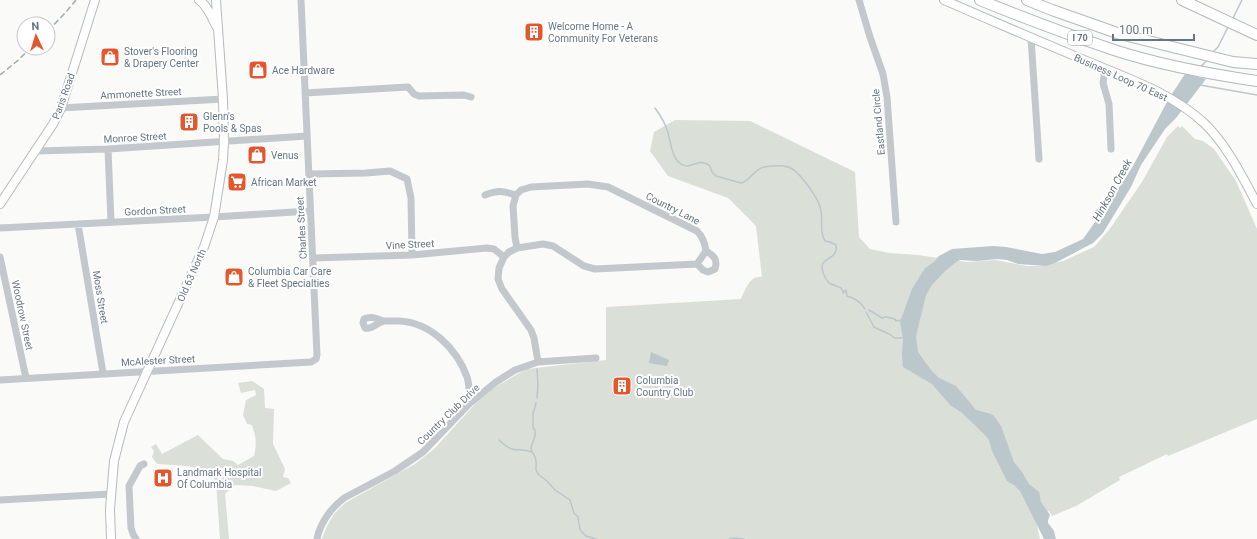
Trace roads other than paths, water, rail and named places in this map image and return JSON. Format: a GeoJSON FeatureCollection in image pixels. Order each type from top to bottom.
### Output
{"type":"FeatureCollection","features":[{"type":"Feature","properties":{"kind":"highway","name":"I 70"},"geometry":{"type":"LineString","coordinates":[[980,0],[1115,50],[1233,78],[1257,81]]}},
{"type":"Feature","properties":{"kind":"highway","name":"I 70"},"geometry":{"type":"LineString","coordinates":[[1027,0],[1120,34],[1233,62],[1257,64]]}},
{"type":"Feature","properties":{"kind":"highway"},"geometry":{"type":"LineString","coordinates":[[1182,0],[1215,14],[1255,34]]}},
{"type":"Feature","properties":{"kind":"main road","name":"Paris Road"},"geometry":{"type":"LineString","coordinates":[[0,204],[36,151],[61,108],[95,0]]}},
{"type":"Feature","properties":{"kind":"main road"},"geometry":{"type":"LineString","coordinates":[[199,0],[203,2],[219,33]]}},
{"type":"Feature","properties":{"kind":"main road","name":"Old 63 North"},"geometry":{"type":"LineString","coordinates":[[111,539],[111,494],[114,461],[124,422],[204,247],[214,217],[221,180],[224,142],[223,99],[216,0]]}},
{"type":"Feature","properties":{"kind":"main road","name":"Business Loop 70 East"},"geometry":{"type":"LineString","coordinates":[[944,0],[1149,87],[1195,114],[1211,130],[1241,172],[1257,204]]}},
{"type":"Feature","properties":{"kind":"street","name":"Charles Street"},"geometry":{"type":"LineString","coordinates":[[301,0],[313,258],[316,359]]}},
{"type":"Feature","properties":{"kind":"street","name":"Eastland Circle"},"geometry":{"type":"LineString","coordinates":[[859,0],[883,74],[888,97],[896,222]]}},
{"type":"Feature","properties":{"kind":"street"},"geometry":{"type":"LineString","coordinates":[[1031,38],[1039,159]]}},
{"type":"Feature","properties":{"kind":"street"},"geometry":{"type":"LineString","coordinates":[[1105,69],[1103,83],[1109,104],[1111,149]]}},
{"type":"Feature","properties":{"kind":"street"},"geometry":{"type":"LineString","coordinates":[[305,93],[408,87],[414,94],[419,96],[464,94],[471,97]]}},
{"type":"Feature","properties":{"kind":"street","name":"Ammonette Street"},"geometry":{"type":"LineString","coordinates":[[61,108],[223,99]]}},
{"type":"Feature","properties":{"kind":"street","name":"Monroe Street"},"geometry":{"type":"LineString","coordinates":[[36,151],[108,149],[307,136]]}},
{"type":"Feature","properties":{"kind":"street"},"geometry":{"type":"LineString","coordinates":[[108,149],[111,222]]}},
{"type":"Feature","properties":{"kind":"street"},"geometry":{"type":"LineString","coordinates":[[309,174],[390,171],[407,180],[411,198],[412,255]]}},
{"type":"Feature","properties":{"kind":"street","name":"Country Lane"},"geometry":{"type":"LineString","coordinates":[[516,196],[521,190],[531,187],[588,184],[608,187],[697,231],[703,237],[706,251]]}},
{"type":"Feature","properties":{"kind":"street"},"geometry":{"type":"LineString","coordinates":[[485,195],[497,190],[516,196],[513,206],[514,237],[516,248]]}},
{"type":"Feature","properties":{"kind":"street","name":"Gordon Street"},"geometry":{"type":"LineString","coordinates":[[0,228],[214,217],[310,210]]}},
{"type":"Feature","properties":{"kind":"street","name":"Moss Street"},"geometry":{"type":"LineString","coordinates":[[78,224],[103,373]]}},
{"type":"Feature","properties":{"kind":"street"},"geometry":{"type":"LineString","coordinates":[[538,362],[534,338],[502,289],[498,279],[499,268],[504,257],[509,252],[516,248],[543,244],[553,246],[584,266],[596,269],[697,264],[703,270],[708,272],[715,269],[717,264],[716,259],[706,251],[697,264]]}},
{"type":"Feature","properties":{"kind":"street","name":"Vine Street"},"geometry":{"type":"LineString","coordinates":[[313,258],[412,255],[487,248],[494,249],[504,257]]}},
{"type":"Feature","properties":{"kind":"street","name":"Woodrow Street"},"geometry":{"type":"LineString","coordinates":[[0,257],[26,378]]}},
{"type":"Feature","properties":{"kind":"street"},"geometry":{"type":"LineString","coordinates":[[383,321],[401,321],[426,328],[448,346],[459,360],[467,378],[469,404]]}},
{"type":"Feature","properties":{"kind":"street","name":"Country Club Drive"},"geometry":{"type":"LineString","coordinates":[[316,537],[325,519],[333,508],[344,498],[396,471],[423,452],[469,404],[496,382],[515,370],[538,362],[596,358]]}},
{"type":"Feature","properties":{"kind":"street","name":"McAlester Street"},"geometry":{"type":"LineString","coordinates":[[0,380],[148,370],[312,362],[316,359]]}},
{"type":"Feature","properties":{"kind":"street"},"geometry":{"type":"LineString","coordinates":[[136,539],[131,528],[129,486],[140,466],[144,464]]}},
{"type":"Feature","properties":{"kind":"street"},"geometry":{"type":"LineString","coordinates":[[0,500],[111,494]]}},
{"type":"Feature","properties":{"kind":"waterway","name":"Hinkson Creek"},"geometry":{"type":"LineString","coordinates":[[1232,20],[1242,0]]}},
{"type":"Feature","properties":{"kind":"waterway","name":"Hinkson Creek"},"geometry":{"type":"LineString","coordinates":[[1213,52],[1218,47],[1228,27]]}},
{"type":"Feature","properties":{"kind":"waterway","name":"Hinkson Creek"},"geometry":{"type":"LineString","coordinates":[[1200,68],[1207,60]]}},
{"type":"Feature","properties":{"kind":"waterway"},"geometry":{"type":"LineString","coordinates":[[1200,85],[1257,95]]}},
{"type":"Feature","properties":{"kind":"waterway"},"geometry":{"type":"LineString","coordinates":[[655,108],[665,124],[675,158],[685,166],[702,162],[706,163],[710,166],[712,172],[716,176],[741,183],[747,180],[760,168],[785,166],[793,169],[803,179],[820,206],[823,238],[825,241],[836,245],[835,253],[823,264],[822,270],[824,276],[829,283],[841,288],[843,293],[846,290],[847,296],[858,301],[865,309]]}},
{"type":"Feature","properties":{"kind":"waterway"},"geometry":{"type":"LineString","coordinates":[[869,310],[882,318],[886,317],[895,319],[896,321],[902,320]]}},
{"type":"Feature","properties":{"kind":"waterway"},"geometry":{"type":"LineString","coordinates":[[866,312],[874,327],[895,338],[905,338]]}},
{"type":"Feature","properties":{"kind":"waterway"},"geometry":{"type":"LineString","coordinates":[[537,369],[537,398]]}},
{"type":"Feature","properties":{"kind":"waterway"},"geometry":{"type":"LineString","coordinates":[[536,403],[533,414],[533,428],[535,430],[535,435],[531,448],[536,460],[536,470],[538,474],[555,490],[570,500],[574,513],[578,517],[580,530],[586,536],[596,539]]}},
{"type":"Feature","properties":{"kind":"waterway"},"geometry":{"type":"LineString","coordinates":[[499,440],[507,447],[515,450],[531,452]]}},
{"type":"Feature","properties":{"kind":"waterway"},"geometry":{"type":"LineString","coordinates":[[729,539],[744,539]]}},
{"type":"Feature","properties":{"kind":"railway"},"geometry":{"type":"LineString","coordinates":[[56,23],[76,0]]}},
{"type":"Feature","properties":{"kind":"railway"},"geometry":{"type":"LineString","coordinates":[[0,75],[22,56]]}},
{"type":"Feature","properties":{"kind":"place","name":"Welcome Home - A Community For Veterans"},"geometry":{"type":"Point","coordinates":[534,32]}},
{"type":"Feature","properties":{"kind":"place","name":"Stover's Flooring & Drapery Center"},"geometry":{"type":"Point","coordinates":[110,57]}},
{"type":"Feature","properties":{"kind":"place","name":"Ace Hardware"},"geometry":{"type":"Point","coordinates":[258,70]}},
{"type":"Feature","properties":{"kind":"place","name":"Glenn's Pools & Spas"},"geometry":{"type":"Point","coordinates":[189,122]}},
{"type":"Feature","properties":{"kind":"place","name":"Venus"},"geometry":{"type":"Point","coordinates":[257,155]}},
{"type":"Feature","properties":{"kind":"place","name":"African Market"},"geometry":{"type":"Point","coordinates":[237,182]}},
{"type":"Feature","properties":{"kind":"place","name":"Columbia Car Care & Fleet Specialties"},"geometry":{"type":"Point","coordinates":[234,277]}},
{"type":"Feature","properties":{"kind":"place","name":"Columbia Country Club"},"geometry":{"type":"Point","coordinates":[622,386]}},
{"type":"Feature","properties":{"kind":"place","name":"Landmark Hospital Of Columbia"},"geometry":{"type":"Point","coordinates":[163,478]}}]}
